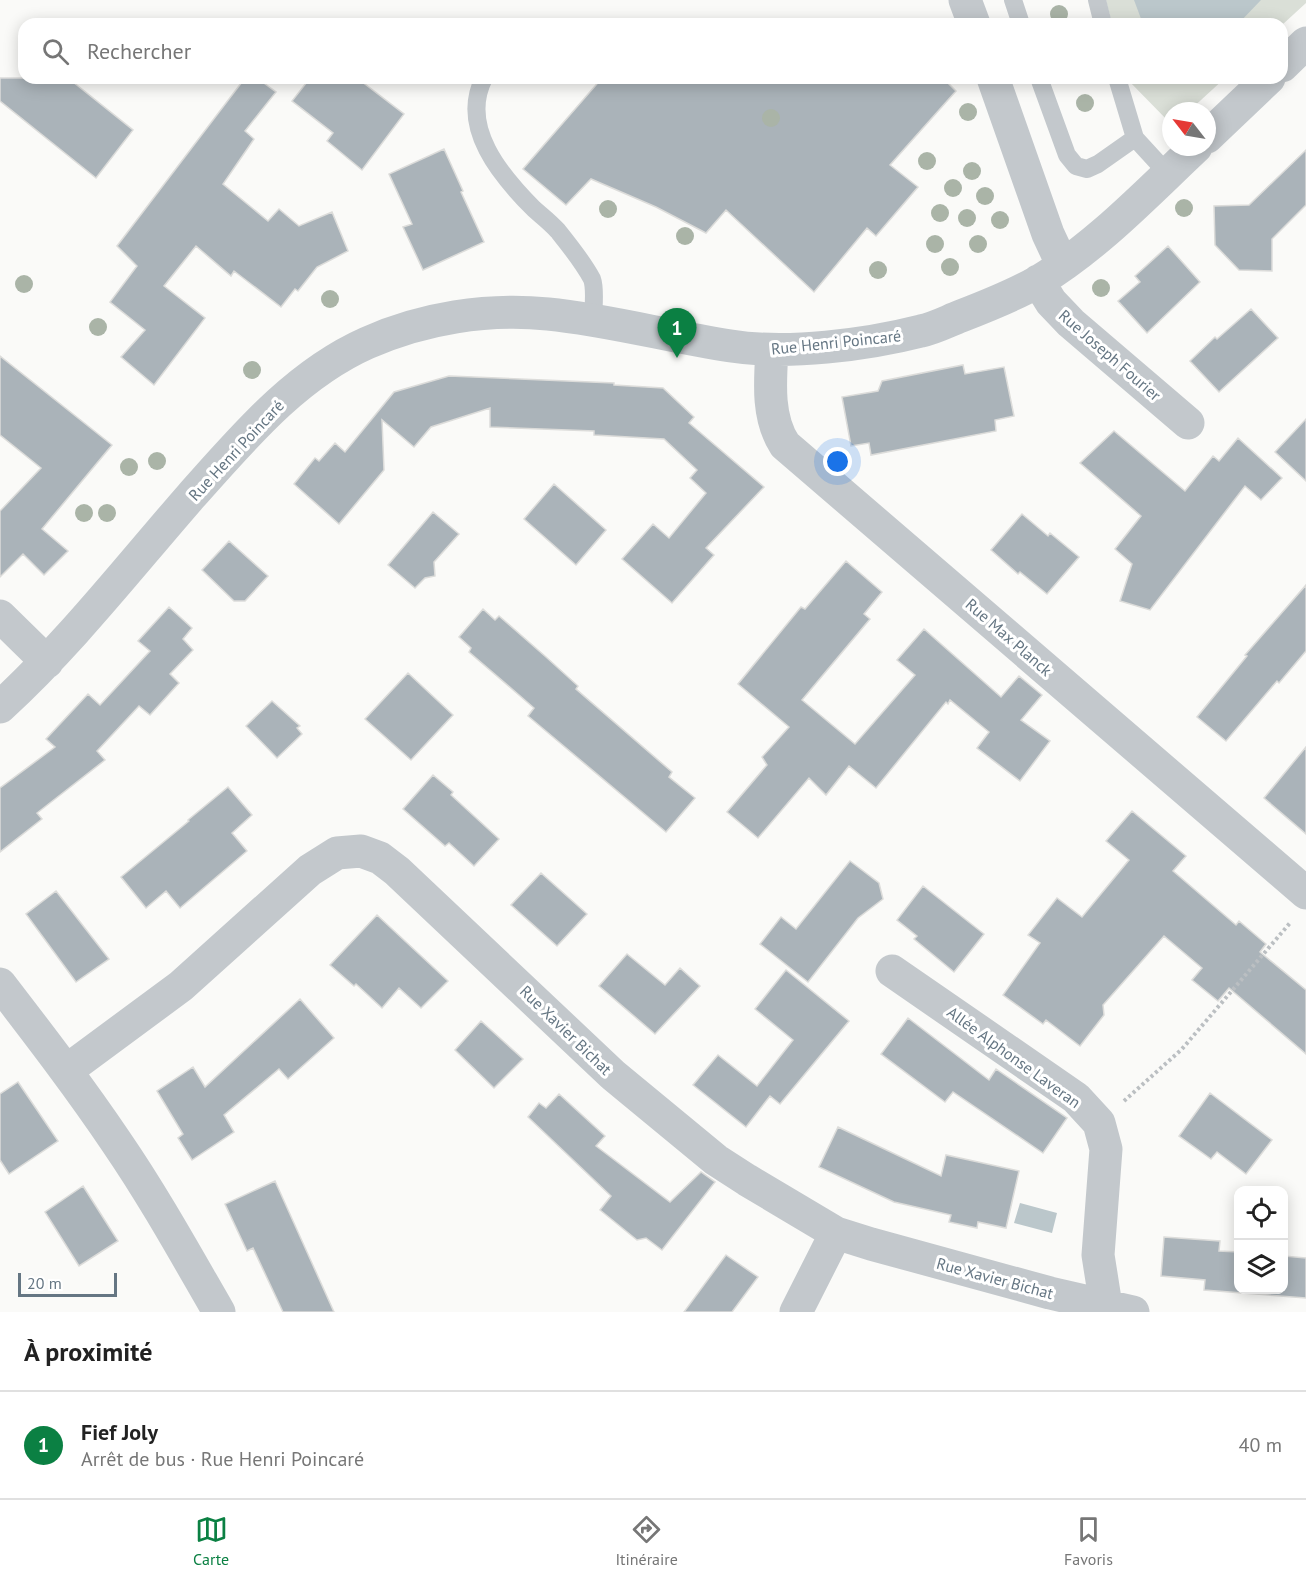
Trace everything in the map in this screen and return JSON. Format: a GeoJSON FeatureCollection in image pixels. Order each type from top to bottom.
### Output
{"type":"FeatureCollection","features":[{"type":"Feature","properties":{"kind":"street"},"geometry":{"type":"LineString","coordinates":[[965,0],[972,18]]}},
{"type":"Feature","properties":{"kind":"street"},"geometry":{"type":"LineString","coordinates":[[1288,60],[1306,43]]}},
{"type":"Feature","properties":{"kind":"street","name":"Rue Joseph Fourier"},"geometry":{"type":"LineString","coordinates":[[995,84],[1048,234],[1051,302],[1071,323],[1188,423]]}},
{"type":"Feature","properties":{"kind":"street"},"geometry":{"type":"LineString","coordinates":[[1216,128],[1263,84]]}},
{"type":"Feature","properties":{"kind":"street","name":"Rue Henri Poincaré"},"geometry":{"type":"LineString","coordinates":[[0,707],[47,662],[236,445],[279,403],[325,365],[368,343],[407,328],[456,316],[491,313],[546,314],[593,320],[732,346],[772,351],[877,340],[925,331],[990,305],[1050,273],[1099,238],[1187,156]]}},
{"type":"Feature","properties":{"kind":"street","name":"Rue Max Planck"},"geometry":{"type":"LineString","coordinates":[[772,351],[770,385],[774,419],[778,435],[784,445],[1306,893]]}},
{"type":"Feature","properties":{"kind":"street"},"geometry":{"type":"LineString","coordinates":[[0,616],[47,662]]}},
{"type":"Feature","properties":{"kind":"street","name":"Rue Xavier Bichat"},"geometry":{"type":"LineString","coordinates":[[66,1071],[181,986],[309,870],[337,854],[361,851],[380,858],[397,871],[613,1075],[664,1119],[716,1160],[836,1233],[1116,1310]]}},
{"type":"Feature","properties":{"kind":"street","name":"Allée Alphonse Laveran"},"geometry":{"type":"LineString","coordinates":[[892,971],[1076,1098],[1099,1123],[1106,1149],[1098,1256],[1116,1310]]}},
{"type":"Feature","properties":{"kind":"street"},"geometry":{"type":"LineString","coordinates":[[0,984],[118,1144],[179,1241],[219,1312]]}},
{"type":"Feature","properties":{"kind":"street"},"geometry":{"type":"LineString","coordinates":[[796,1312],[836,1233]]}},
{"type":"Feature","properties":{"kind":"lane"},"geometry":{"type":"LineString","coordinates":[[1013,0],[1019,18]]}},
{"type":"Feature","properties":{"kind":"lane"},"geometry":{"type":"LineString","coordinates":[[1096,0],[1101,18]]}},
{"type":"Feature","properties":{"kind":"lane"},"geometry":{"type":"LineString","coordinates":[[481,84],[476,103],[480,132],[488,153],[517,190],[556,229],[577,255],[593,282],[593,320]]}},
{"type":"Feature","properties":{"kind":"lane"},"geometry":{"type":"LineString","coordinates":[[1041,84],[1067,155],[1076,166],[1087,169],[1098,164],[1135,138]]}},
{"type":"Feature","properties":{"kind":"lane"},"geometry":{"type":"LineString","coordinates":[[1119,84],[1135,138],[1168,174]]}},
{"type":"Feature","properties":{"kind":"path"},"geometry":{"type":"LineString","coordinates":[[1099,1123],[1182,1049],[1290,923]]}},
{"type":"Feature","properties":{"kind":"shaded area"},"geometry":{"type":"Polygon","coordinates":[[[1106,0],[1306,0],[1306,3],[1288,20],[1110,18],[1106,0]]]}},
{"type":"Feature","properties":{"kind":"shaded area"},"geometry":{"type":"Polygon","coordinates":[[[1134,0],[1261,0],[1244,18],[1141,18],[1134,0]]]}},
{"type":"Feature","properties":{"kind":"shaded area"},"geometry":{"type":"Polygon","coordinates":[[[1132,84],[1218,84],[1199,102],[1162,102],[1162,115],[1132,84]]]}},
{"type":"Feature","properties":{"kind":"shaded area"},"geometry":{"type":"Polygon","coordinates":[[[1020,1203],[1057,1213],[1052,1233],[1014,1223],[1020,1203]]]}},
{"type":"Feature","properties":{"kind":"building"},"geometry":{"type":"Polygon","coordinates":[[[0,78],[18,78],[18,84],[76,84],[133,130],[96,178],[0,101],[0,78]]]}},
{"type":"Feature","properties":{"kind":"building"},"geometry":{"type":"Polygon","coordinates":[[[240,84],[265,84],[276,92],[245,131],[254,139],[223,184],[268,221],[279,209],[299,226],[332,212],[348,251],[317,267],[298,291],[295,289],[281,307],[234,271],[231,276],[196,246],[164,286],[205,318],[154,385],[121,357],[145,330],[110,302],[137,266],[117,246],[240,84]]]}},
{"type":"Feature","properties":{"kind":"building"},"geometry":{"type":"Polygon","coordinates":[[[305,84],[365,84],[404,114],[362,170],[327,141],[333,133],[292,101],[305,84]]]}},
{"type":"Feature","properties":{"kind":"building"},"geometry":{"type":"Polygon","coordinates":[[[597,84],[949,84],[956,91],[890,165],[918,187],[876,236],[867,228],[814,292],[726,210],[706,233],[656,207],[591,179],[566,205],[523,169],[597,84]]]}},
{"type":"Feature","properties":{"kind":"building"},"geometry":{"type":"Polygon","coordinates":[[[444,149],[484,242],[423,270],[403,227],[412,224],[389,174],[444,149]]]}},
{"type":"Feature","properties":{"kind":"building"},"geometry":{"type":"Polygon","coordinates":[[[1306,150],[1306,205],[1272,239],[1272,271],[1239,270],[1215,245],[1214,206],[1249,205],[1306,150]]]}},
{"type":"Feature","properties":{"kind":"building"},"geometry":{"type":"Polygon","coordinates":[[[1168,246],[1200,282],[1147,333],[1118,301],[1140,282],[1135,276],[1168,246]]]}},
{"type":"Feature","properties":{"kind":"building"},"geometry":{"type":"Polygon","coordinates":[[[1251,309],[1278,338],[1219,392],[1190,361],[1215,337],[1217,339],[1251,309]]]}},
{"type":"Feature","properties":{"kind":"building"},"geometry":{"type":"Polygon","coordinates":[[[0,356],[112,445],[42,529],[68,551],[44,575],[23,554],[0,577],[0,511],[41,468],[0,435],[0,356]]]}},
{"type":"Feature","properties":{"kind":"building"},"geometry":{"type":"Polygon","coordinates":[[[963,365],[965,374],[1004,367],[1014,416],[995,420],[996,431],[871,455],[869,443],[851,446],[842,397],[878,391],[882,381],[963,365]]]}},
{"type":"Feature","properties":{"kind":"building"},"geometry":{"type":"Polygon","coordinates":[[[449,376],[614,383],[614,385],[663,388],[694,417],[689,423],[764,487],[706,548],[714,555],[672,603],[622,559],[653,524],[669,538],[706,493],[690,478],[697,470],[664,439],[594,435],[594,431],[490,427],[490,408],[431,427],[414,447],[382,420],[384,470],[339,524],[294,484],[315,458],[319,461],[335,443],[345,452],[394,392],[449,376]]]}},
{"type":"Feature","properties":{"kind":"building"},"geometry":{"type":"Polygon","coordinates":[[[1306,419],[1306,481],[1275,452],[1306,419]]]}},
{"type":"Feature","properties":{"kind":"building"},"geometry":{"type":"Polygon","coordinates":[[[1114,431],[1185,491],[1213,456],[1219,461],[1238,438],[1282,478],[1261,500],[1245,486],[1150,610],[1120,601],[1132,564],[1115,549],[1141,516],[1080,463],[1114,431]]]}},
{"type":"Feature","properties":{"kind":"building"},"geometry":{"type":"Polygon","coordinates":[[[554,484],[606,530],[576,565],[524,519],[554,484]]]}},
{"type":"Feature","properties":{"kind":"building"},"geometry":{"type":"Polygon","coordinates":[[[433,512],[459,534],[434,562],[435,576],[425,578],[415,588],[388,565],[433,512]]]}},
{"type":"Feature","properties":{"kind":"building"},"geometry":{"type":"Polygon","coordinates":[[[1022,514],[1048,536],[1050,533],[1079,557],[1047,594],[1020,572],[1018,574],[991,550],[1022,514]]]}},
{"type":"Feature","properties":{"kind":"building"},"geometry":{"type":"Polygon","coordinates":[[[229,541],[268,576],[245,601],[234,601],[202,570],[229,541]]]}},
{"type":"Feature","properties":{"kind":"building"},"geometry":{"type":"Polygon","coordinates":[[[846,561],[882,592],[864,614],[870,619],[802,700],[855,744],[915,675],[897,660],[924,629],[1001,697],[1019,676],[1042,695],[1021,720],[1050,741],[1020,781],[977,748],[989,732],[950,700],[876,788],[849,766],[826,795],[809,778],[758,838],[727,812],[767,765],[762,757],[789,727],[738,684],[801,607],[805,609],[846,561]]]}},
{"type":"Feature","properties":{"kind":"building"},"geometry":{"type":"Polygon","coordinates":[[[1306,585],[1306,651],[1226,741],[1197,717],[1247,656],[1245,655],[1306,585]]]}},
{"type":"Feature","properties":{"kind":"building"},"geometry":{"type":"Polygon","coordinates":[[[169,607],[192,628],[183,639],[193,650],[170,674],[179,683],[150,715],[139,706],[97,751],[105,760],[37,813],[42,819],[0,852],[0,788],[55,747],[46,739],[88,694],[100,705],[150,651],[138,641],[169,607]]]}},
{"type":"Feature","properties":{"kind":"building"},"geometry":{"type":"Polygon","coordinates":[[[483,609],[495,620],[499,616],[546,657],[578,686],[576,689],[672,772],[669,777],[695,798],[666,832],[528,716],[534,708],[469,652],[471,648],[459,637],[483,609]]]}},
{"type":"Feature","properties":{"kind":"building"},"geometry":{"type":"Polygon","coordinates":[[[408,673],[453,715],[411,760],[365,719],[408,673]]]}},
{"type":"Feature","properties":{"kind":"building"},"geometry":{"type":"Polygon","coordinates":[[[272,701],[300,726],[297,728],[302,734],[277,758],[246,726],[272,701]]]}},
{"type":"Feature","properties":{"kind":"building"},"geometry":{"type":"Polygon","coordinates":[[[1306,747],[1306,834],[1264,798],[1306,747]]]}},
{"type":"Feature","properties":{"kind":"building"},"geometry":{"type":"Polygon","coordinates":[[[433,775],[453,792],[451,795],[499,839],[474,866],[449,843],[445,846],[403,809],[433,775]]]}},
{"type":"Feature","properties":{"kind":"building"},"geometry":{"type":"Polygon","coordinates":[[[228,787],[252,815],[232,833],[247,851],[180,908],[166,891],[146,908],[121,877],[228,787]]]}},
{"type":"Feature","properties":{"kind":"building"},"geometry":{"type":"Polygon","coordinates":[[[1132,811],[1186,856],[1173,871],[1236,925],[1239,921],[1266,944],[1260,952],[1306,990],[1306,1054],[1229,988],[1218,1001],[1192,980],[1202,968],[1164,936],[1103,1005],[1104,1015],[1080,1046],[1046,1020],[1043,1024],[1003,995],[1040,943],[1028,935],[1057,898],[1082,917],[1129,860],[1106,841],[1132,811]]]}},
{"type":"Feature","properties":{"kind":"building"},"geometry":{"type":"Polygon","coordinates":[[[850,861],[879,883],[883,899],[858,918],[808,982],[760,944],[781,917],[796,929],[850,861]]]}},
{"type":"Feature","properties":{"kind":"building"},"geometry":{"type":"Polygon","coordinates":[[[541,873],[587,914],[557,946],[511,905],[541,873]]]}},
{"type":"Feature","properties":{"kind":"building"},"geometry":{"type":"Polygon","coordinates":[[[923,886],[984,934],[954,972],[914,939],[917,936],[897,920],[923,886]]]}},
{"type":"Feature","properties":{"kind":"building"},"geometry":{"type":"Polygon","coordinates":[[[56,891],[109,959],[76,982],[26,914],[56,891]]]}},
{"type":"Feature","properties":{"kind":"building"},"geometry":{"type":"Polygon","coordinates":[[[377,915],[448,981],[421,1008],[399,988],[382,1008],[356,984],[354,986],[330,965],[377,915]]]}},
{"type":"Feature","properties":{"kind":"building"},"geometry":{"type":"Polygon","coordinates":[[[627,954],[665,985],[680,968],[700,986],[655,1034],[599,986],[627,954]]]}},
{"type":"Feature","properties":{"kind":"building"},"geometry":{"type":"Polygon","coordinates":[[[786,970],[849,1021],[780,1104],[770,1096],[746,1127],[693,1085],[718,1055],[757,1086],[793,1040],[755,1009],[786,970]]]}},
{"type":"Feature","properties":{"kind":"building"},"geometry":{"type":"Polygon","coordinates":[[[300,999],[334,1038],[288,1079],[279,1069],[224,1115],[234,1132],[192,1160],[178,1138],[183,1134],[157,1091],[193,1067],[205,1087],[300,999]]]}},
{"type":"Feature","properties":{"kind":"building"},"geometry":{"type":"Polygon","coordinates":[[[908,1018],[989,1080],[996,1069],[1067,1118],[1043,1153],[953,1092],[945,1102],[881,1054],[908,1018]]]}},
{"type":"Feature","properties":{"kind":"building"},"geometry":{"type":"Polygon","coordinates":[[[481,1021],[523,1059],[494,1088],[455,1050],[481,1021]]]}},
{"type":"Feature","properties":{"kind":"building"},"geometry":{"type":"Polygon","coordinates":[[[18,1082],[58,1141],[9,1174],[0,1160],[0,1094],[18,1082]]]}},
{"type":"Feature","properties":{"kind":"building"},"geometry":{"type":"Polygon","coordinates":[[[1210,1093],[1272,1140],[1246,1174],[1217,1152],[1211,1159],[1179,1136],[1210,1093]]]}},
{"type":"Feature","properties":{"kind":"building"},"geometry":{"type":"Polygon","coordinates":[[[559,1094],[605,1136],[596,1146],[670,1202],[701,1172],[715,1182],[662,1250],[646,1238],[637,1240],[600,1210],[611,1196],[528,1117],[539,1103],[546,1108],[559,1094]]]}},
{"type":"Feature","properties":{"kind":"building"},"geometry":{"type":"Polygon","coordinates":[[[838,1127],[941,1176],[946,1155],[1019,1171],[1006,1228],[978,1222],[977,1228],[949,1222],[951,1215],[894,1202],[819,1167],[838,1127]]]}},
{"type":"Feature","properties":{"kind":"building"},"geometry":{"type":"Polygon","coordinates":[[[275,1181],[334,1312],[283,1312],[253,1248],[247,1251],[225,1204],[275,1181]]]}},
{"type":"Feature","properties":{"kind":"building"},"geometry":{"type":"Polygon","coordinates":[[[83,1186],[118,1241],[79,1266],[45,1212],[83,1186]]]}},
{"type":"Feature","properties":{"kind":"building"},"geometry":{"type":"Polygon","coordinates":[[[1164,1237],[1220,1241],[1219,1251],[1234,1252],[1234,1292],[1204,1290],[1205,1280],[1161,1276],[1164,1237]]]}},
{"type":"Feature","properties":{"kind":"building"},"geometry":{"type":"Polygon","coordinates":[[[726,1255],[758,1277],[732,1312],[684,1312],[726,1255]]]}},
{"type":"Feature","properties":{"kind":"building"},"geometry":{"type":"Polygon","coordinates":[[[1288,1256],[1306,1258],[1306,1298],[1255,1294],[1288,1294],[1288,1256]]]}},
{"type":"Feature","properties":{"kind":"place","name":"Fief Joly"},"geometry":{"type":"Point","coordinates":[677,358]}}]}
